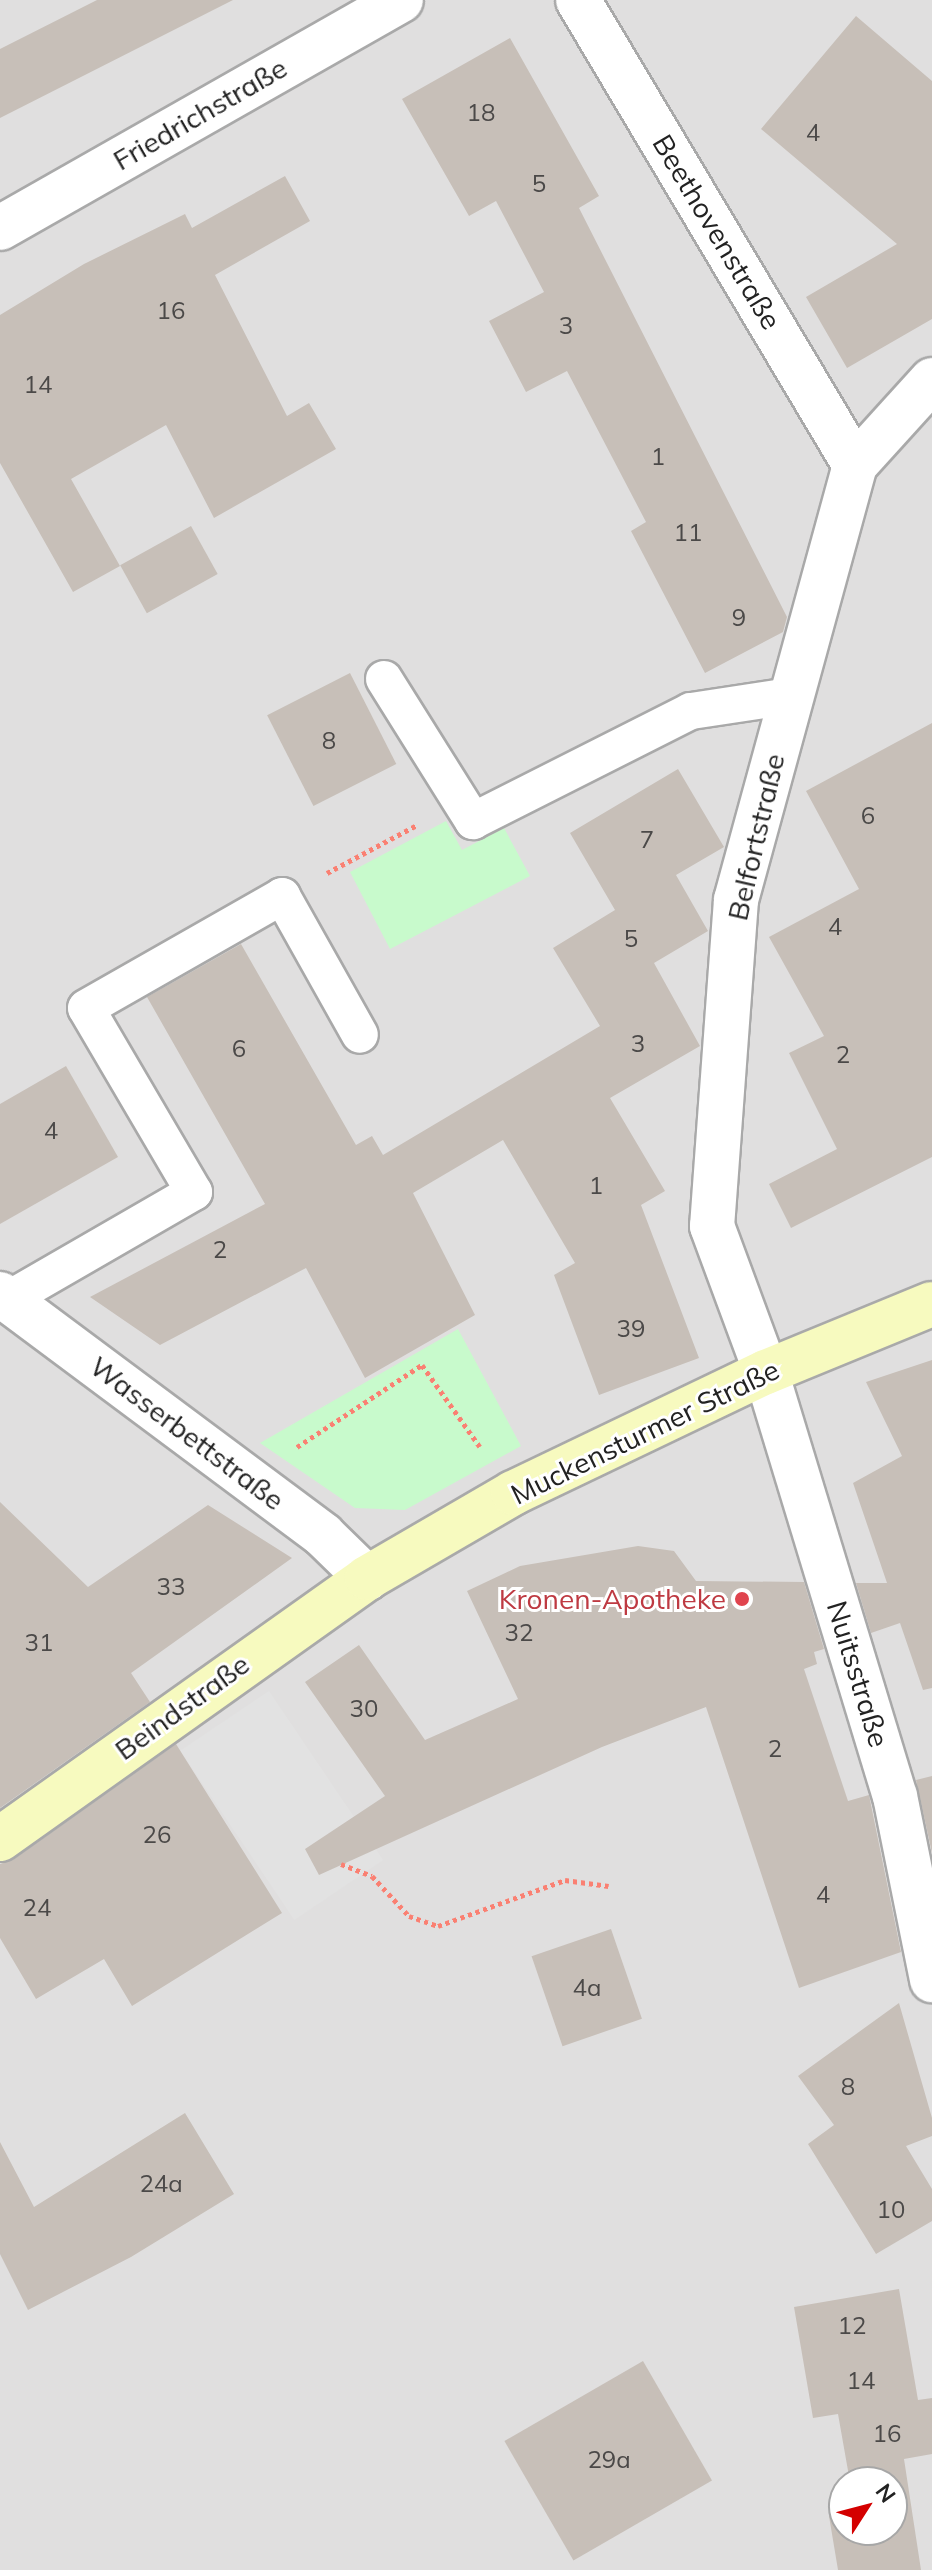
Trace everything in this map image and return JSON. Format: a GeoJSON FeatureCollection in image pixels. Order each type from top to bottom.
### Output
{"type":"FeatureCollection","features":[{"type":"Feature","properties":{"kind":"main road","name":"Muckensturmer Straße"},"geometry":{"type":"LineString","coordinates":[[367,1578],[513,1493],[766,1372],[932,1304]]}},
{"type":"Feature","properties":{"kind":"main road","name":"Beindstraße"},"geometry":{"type":"LineString","coordinates":[[0,1839],[367,1578]]}},
{"type":"Feature","properties":{"kind":"street","name":"Friedrichstraße"},"geometry":{"type":"LineString","coordinates":[[0,228],[401,0]]}},
{"type":"Feature","properties":{"kind":"street","name":"Beethovenstraße"},"geometry":{"type":"LineString","coordinates":[[578,0],[855,465]]}},
{"type":"Feature","properties":{"kind":"street","name":"Belfortstraße"},"geometry":{"type":"LineString","coordinates":[[766,1372],[712,1226],[736,900],[855,465],[932,380]]}},
{"type":"Feature","properties":{"kind":"street","name":"Wasserbettstraße"},"geometry":{"type":"LineString","coordinates":[[4,1297],[323,1535],[367,1578]]}},
{"type":"Feature","properties":{"kind":"street","name":"Nuitsstraße"},"geometry":{"type":"LineString","coordinates":[[766,1372],[895,1796],[932,1980]]}},
{"type":"Feature","properties":{"kind":"lane"},"geometry":{"type":"LineString","coordinates":[[384,679],[473,821],[691,711],[790,696]]}},
{"type":"Feature","properties":{"kind":"lane"},"geometry":{"type":"LineString","coordinates":[[4,1297],[194,1192],[86,1008],[282,896],[360,1035]]}},
{"type":"Feature","properties":{"kind":"path"},"geometry":{"type":"LineString","coordinates":[[282,896],[460,802]]}},
{"type":"Feature","properties":{"kind":"path"},"geometry":{"type":"LineString","coordinates":[[249,1478],[422,1365],[513,1493]]}},
{"type":"Feature","properties":{"kind":"path"},"geometry":{"type":"LineString","coordinates":[[341,1864],[372,1876],[409,1916],[438,1926],[565,1880],[609,1886]]}},
{"type":"Feature","properties":{"kind":"shaded area"},"geometry":{"type":"Polygon","coordinates":[[[0,0],[932,0],[932,2570],[0,2570],[0,0]]]}},
{"type":"Feature","properties":{"kind":"shaded area"},"geometry":{"type":"Polygon","coordinates":[[[269,1691],[383,1860],[294,1920],[180,1751],[269,1691]]]}},
{"type":"Feature","properties":{"kind":"green space"},"geometry":{"type":"Polygon","coordinates":[[[446,821],[462,850],[504,828],[530,876],[390,949],[350,872],[446,821]]]}},
{"type":"Feature","properties":{"kind":"green space"},"geometry":{"type":"Polygon","coordinates":[[[458,1329],[521,1446],[405,1510],[355,1508],[260,1443],[458,1329]]]}},
{"type":"Feature","properties":{"kind":"building"},"geometry":{"type":"Polygon","coordinates":[[[97,0],[233,0],[0,118],[0,49],[97,0]]]}},
{"type":"Feature","properties":{"kind":"building"},"geometry":{"type":"Polygon","coordinates":[[[856,16],[932,81],[932,319],[847,368],[806,297],[897,244],[761,129],[856,16]]]}},
{"type":"Feature","properties":{"kind":"building"},"geometry":{"type":"Polygon","coordinates":[[[510,38],[599,196],[579,208],[787,617],[783,632],[705,673],[631,531],[646,522],[567,371],[526,392],[489,321],[544,292],[496,201],[469,216],[402,99],[510,38]]]}},
{"type":"Feature","properties":{"kind":"building"},"geometry":{"type":"Polygon","coordinates":[[[285,176],[310,221],[215,275],[287,416],[309,403],[336,449],[214,518],[166,425],[71,479],[120,566],[73,592],[0,463],[0,315],[84,264],[185,214],[192,228],[285,176]]]}},
{"type":"Feature","properties":{"kind":"building"},"geometry":{"type":"Polygon","coordinates":[[[191,526],[218,574],[147,613],[120,565],[191,526]]]}},
{"type":"Feature","properties":{"kind":"building"},"geometry":{"type":"Polygon","coordinates":[[[350,673],[396,764],[313,806],[267,715],[350,673]]]}},
{"type":"Feature","properties":{"kind":"building"},"geometry":{"type":"Polygon","coordinates":[[[932,723],[932,1157],[791,1228],[769,1184],[837,1149],[789,1053],[824,1036],[769,937],[859,889],[806,791],[932,723]]]}},
{"type":"Feature","properties":{"kind":"building"},"geometry":{"type":"Polygon","coordinates":[[[678,769],[724,847],[676,875],[708,931],[654,963],[700,1046],[610,1098],[665,1191],[641,1205],[699,1358],[599,1395],[554,1275],[575,1263],[503,1140],[413,1193],[475,1315],[365,1378],[306,1268],[160,1345],[90,1297],[265,1204],[147,997],[241,944],[356,1145],[372,1136],[383,1155],[600,1026],[553,948],[615,910],[570,833],[678,769]]]}},
{"type":"Feature","properties":{"kind":"building"},"geometry":{"type":"Polygon","coordinates":[[[66,1066],[118,1157],[0,1224],[0,1104],[66,1066]]]}},
{"type":"Feature","properties":{"kind":"building"},"geometry":{"type":"Polygon","coordinates":[[[932,1360],[932,1688],[923,1690],[900,1623],[871,1633],[856,1583],[887,1583],[853,1483],[902,1456],[866,1382],[932,1360]]]}},
{"type":"Feature","properties":{"kind":"building"},"geometry":{"type":"Polygon","coordinates":[[[0,1502],[88,1587],[208,1505],[292,1558],[131,1673],[150,1702],[0,1808],[0,1502]]]}},
{"type":"Feature","properties":{"kind":"building"},"geometry":{"type":"Polygon","coordinates":[[[638,1546],[674,1551],[696,1581],[804,1582],[824,1649],[814,1652],[817,1664],[804,1669],[848,1801],[869,1795],[901,1952],[799,1988],[706,1707],[602,1747],[319,1875],[305,1849],[385,1796],[305,1682],[359,1645],[425,1740],[518,1699],[467,1591],[520,1566],[638,1546]]]}},
{"type":"Feature","properties":{"kind":"building"},"geometry":{"type":"Polygon","coordinates":[[[176,1744],[282,1913],[132,2006],[104,1959],[36,1999],[0,1938],[0,1864],[14,1859],[176,1744]]]}},
{"type":"Feature","properties":{"kind":"building"},"geometry":{"type":"Polygon","coordinates":[[[932,1776],[932,1853],[916,1780],[932,1776]]]}},
{"type":"Feature","properties":{"kind":"building"},"geometry":{"type":"Polygon","coordinates":[[[611,1929],[642,2019],[563,2046],[532,1956],[611,1929]]]}},
{"type":"Feature","properties":{"kind":"building"},"geometry":{"type":"Polygon","coordinates":[[[899,2003],[932,2118],[932,2136],[906,2146],[932,2189],[932,2221],[876,2254],[808,2144],[834,2125],[798,2076],[899,2003]]]}},
{"type":"Feature","properties":{"kind":"building"},"geometry":{"type":"Polygon","coordinates":[[[185,2113],[234,2194],[131,2257],[28,2310],[0,2254],[0,2142],[34,2207],[185,2113]]]}},
{"type":"Feature","properties":{"kind":"building"},"geometry":{"type":"Polygon","coordinates":[[[899,2289],[918,2400],[932,2398],[932,2454],[904,2459],[905,2466],[847,2466],[838,2414],[813,2418],[794,2307],[899,2289]]]}},
{"type":"Feature","properties":{"kind":"building"},"geometry":{"type":"Polygon","coordinates":[[[643,2361],[712,2481],[573,2561],[504,2441],[643,2361]]]}},
{"type":"Feature","properties":{"kind":"building"},"geometry":{"type":"Polygon","coordinates":[[[908,2485],[921,2570],[838,2570],[834,2546],[908,2546],[908,2485]]]}},
{"type":"Feature","properties":{"kind":"place","name":"Kronen-Apotheke"},"geometry":{"type":"Point","coordinates":[742,1599]}}]}
